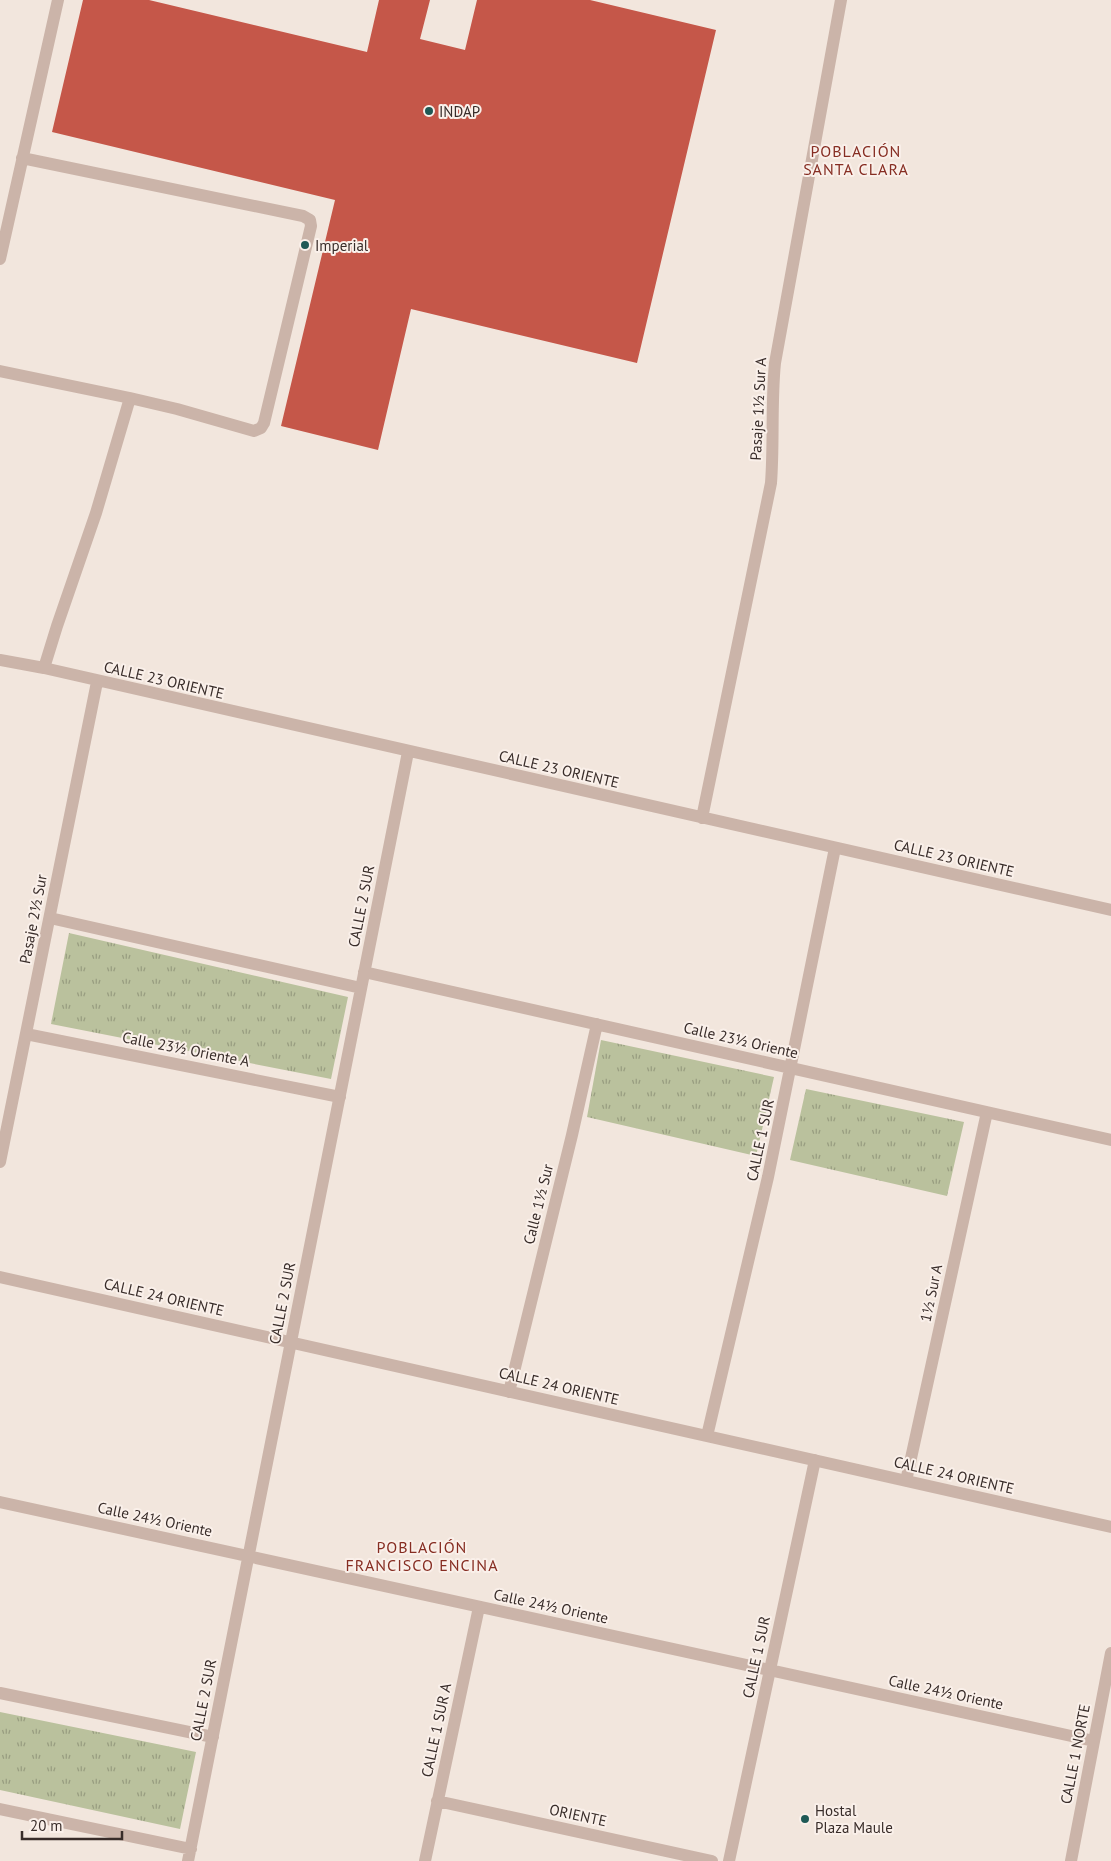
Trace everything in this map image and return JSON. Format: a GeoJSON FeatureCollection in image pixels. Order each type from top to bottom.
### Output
{"type":"FeatureCollection","features":[{"type":"Feature","properties":{"kind":"street"},"geometry":{"type":"LineString","coordinates":[[0,259],[58,0]]}},
{"type":"Feature","properties":{"kind":"street","name":"Pasaje 1½ Sur A"},"geometry":{"type":"LineString","coordinates":[[702,818],[771,483],[773,451],[772,390],[775,363],[841,0]]}},
{"type":"Feature","properties":{"kind":"street"},"geometry":{"type":"LineString","coordinates":[[0,371],[177,409],[254,431],[261,428],[264,423],[311,226],[310,220],[303,216],[22,158]]}},
{"type":"Feature","properties":{"kind":"street"},"geometry":{"type":"LineString","coordinates":[[44,668],[96,513],[130,398]]}},
{"type":"Feature","properties":{"kind":"street","name":"CALLE 23 ORIENTE"},"geometry":{"type":"LineString","coordinates":[[0,660],[44,668],[97,682],[1111,910]]}},
{"type":"Feature","properties":{"kind":"street","name":"Pasaje 2½ Sur"},"geometry":{"type":"LineString","coordinates":[[0,1162],[97,682]]}},
{"type":"Feature","properties":{"kind":"street","name":"CALLE 2 SUR"},"geometry":{"type":"LineString","coordinates":[[190,1855],[408,752]]}},
{"type":"Feature","properties":{"kind":"street","name":"CALLE 1 SUR"},"geometry":{"type":"LineString","coordinates":[[707,1436],[768,1177],[835,848]]}},
{"type":"Feature","properties":{"kind":"street"},"geometry":{"type":"LineString","coordinates":[[50,918],[361,988]]}},
{"type":"Feature","properties":{"kind":"street","name":"Calle 23½ Oriente"},"geometry":{"type":"LineString","coordinates":[[364,972],[1111,1140]]}},
{"type":"Feature","properties":{"kind":"street","name":"Calle 1½ Sur"},"geometry":{"type":"LineString","coordinates":[[509,1392],[570,1145],[597,1024]]}},
{"type":"Feature","properties":{"kind":"street","name":"Calle 23½ Oriente A"},"geometry":{"type":"LineString","coordinates":[[26,1034],[340,1097]]}},
{"type":"Feature","properties":{"kind":"street","name":"1½ Sur A"},"geometry":{"type":"LineString","coordinates":[[906,1481],[987,1112]]}},
{"type":"Feature","properties":{"kind":"street","name":"CALLE 24 ORIENTE"},"geometry":{"type":"LineString","coordinates":[[0,1277],[1111,1527]]}},
{"type":"Feature","properties":{"kind":"street","name":"CALLE 1 SUR"},"geometry":{"type":"LineString","coordinates":[[729,1861],[816,1460]]}},
{"type":"Feature","properties":{"kind":"street","name":"Calle 24½ Oriente"},"geometry":{"type":"LineString","coordinates":[[0,1502],[1094,1741]]}},
{"type":"Feature","properties":{"kind":"street","name":"CALLE 1 SUR A"},"geometry":{"type":"LineString","coordinates":[[424,1861],[479,1607]]}},
{"type":"Feature","properties":{"kind":"street","name":"CALLE 1 NORTE"},"geometry":{"type":"LineString","coordinates":[[1071,1861],[1111,1652]]}},
{"type":"Feature","properties":{"kind":"street"},"geometry":{"type":"LineString","coordinates":[[0,1693],[213,1737]]}},
{"type":"Feature","properties":{"kind":"street","name":"ORIENTE"},"geometry":{"type":"LineString","coordinates":[[437,1801],[712,1861]]}},
{"type":"Feature","properties":{"kind":"street"},"geometry":{"type":"LineString","coordinates":[[0,1808],[190,1855]]}},
{"type":"Feature","properties":{"kind":"green space"},"geometry":{"type":"Polygon","coordinates":[[[69,933],[348,997],[331,1079],[51,1024],[69,933]]]}},
{"type":"Feature","properties":{"kind":"green space"},"geometry":{"type":"Polygon","coordinates":[[[601,1040],[774,1077],[756,1156],[587,1117],[601,1040]]]}},
{"type":"Feature","properties":{"kind":"green space"},"geometry":{"type":"Polygon","coordinates":[[[806,1089],[964,1122],[947,1196],[790,1160],[806,1089]]]}},
{"type":"Feature","properties":{"kind":"green space"},"geometry":{"type":"Polygon","coordinates":[[[0,1712],[196,1752],[180,1829],[0,1790],[0,1712]]]}},
{"type":"Feature","properties":{"kind":"building"},"geometry":{"type":"Polygon","coordinates":[[[83,0],[149,0],[367,52],[379,0],[430,0],[420,39],[465,50],[477,0],[590,0],[716,30],[637,363],[411,309],[378,450],[281,426],[335,200],[52,132],[83,0]]]}},
{"type":"Feature","properties":{"kind":"place","name":"INDAP"},"geometry":{"type":"Point","coordinates":[429,111]}},
{"type":"Feature","properties":{"kind":"place","name":"Imperial"},"geometry":{"type":"Point","coordinates":[305,245]}},
{"type":"Feature","properties":{"kind":"place","name":"Hostal Plaza Maule"},"geometry":{"type":"Point","coordinates":[805,1819]}},
{"type":"Feature","properties":{"kind":"district","name":"POBLACIÓN SANTA CLARA"},"geometry":{"type":"Point","coordinates":[856,160]}},
{"type":"Feature","properties":{"kind":"district","name":"POBLACIÓN FRANCISCO ENCINA"},"geometry":{"type":"Point","coordinates":[422,1556]}}]}
